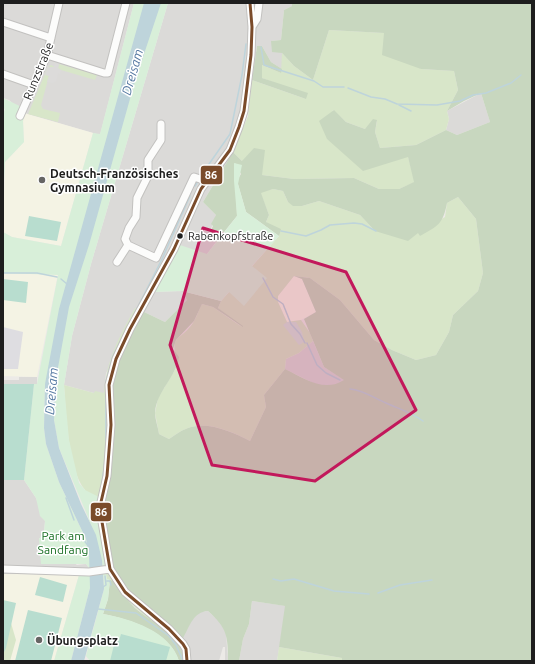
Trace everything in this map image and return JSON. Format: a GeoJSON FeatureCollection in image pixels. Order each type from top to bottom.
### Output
{"type":"FeatureCollection","features":[{"type":"Feature","properties":{"kind":"street","name":"Runzstraße"},"geometry":{"type":"LineString","coordinates":[[20,116],[47,55],[59,3]]}},
{"type":"Feature","properties":{"kind":"street"},"geometry":{"type":"LineString","coordinates":[[47,55],[108,73],[126,3]]}},
{"type":"Feature","properties":{"kind":"street"},"geometry":{"type":"LineString","coordinates":[[187,661],[186,649],[183,644],[169,629],[125,592],[108,569],[101,516],[101,502],[107,476],[111,425],[110,376],[120,348],[170,256],[203,180],[230,150],[239,127],[244,111],[251,55],[252,27],[250,3]]}},
{"type":"Feature","properties":{"kind":"street"},"geometry":{"type":"LineString","coordinates":[[252,27],[257,19],[259,3]]}},
{"type":"Feature","properties":{"kind":"street"},"geometry":{"type":"LineString","coordinates":[[3,22],[51,38]]}},
{"type":"Feature","properties":{"kind":"street"},"geometry":{"type":"LineString","coordinates":[[3,74],[34,85]]}},
{"type":"Feature","properties":{"kind":"street"},"geometry":{"type":"LineString","coordinates":[[161,124],[161,140],[148,160],[148,176],[137,198],[136,217],[126,235],[125,239],[128,245],[156,258],[192,180],[194,177],[203,180]]}},
{"type":"Feature","properties":{"kind":"street"},"geometry":{"type":"LineString","coordinates":[[117,262],[128,245]]}},
{"type":"Feature","properties":{"kind":"street"},"geometry":{"type":"LineString","coordinates":[[3,569],[89,572],[108,569]]}},
{"type":"Feature","properties":{"kind":"highlighted area"},"geometry":{"type":"Polygon","coordinates":[[[203,228],[346,272],[416,410],[315,481],[212,465],[170,345],[203,228]]]}},
{"type":"Feature","properties":{"kind":"shaded area"},"geometry":{"type":"Polygon","coordinates":[[[3,3],[134,3],[100,135],[24,113],[9,100],[3,98],[3,3]]]}},
{"type":"Feature","properties":{"kind":"shaded area"},"geometry":{"type":"Polygon","coordinates":[[[168,3],[292,3],[292,6],[284,10],[281,40],[271,41],[282,53],[282,69],[271,62],[262,46],[257,46],[247,116],[233,152],[203,202],[216,215],[208,237],[216,242],[207,254],[153,292],[182,291],[187,300],[165,322],[142,311],[106,373],[104,393],[94,393],[64,385],[72,336],[91,264],[168,3]]]}},
{"type":"Feature","properties":{"kind":"shaded area"},"geometry":{"type":"Polygon","coordinates":[[[55,63],[59,64],[58,68],[61,70],[60,74],[58,73],[56,81],[53,83],[47,82],[49,76],[45,75],[48,67],[54,67],[55,63]]]}},
{"type":"Feature","properties":{"kind":"shaded area"},"geometry":{"type":"Polygon","coordinates":[[[481,93],[490,122],[457,135],[446,130],[449,119],[447,111],[481,93]]]}},
{"type":"Feature","properties":{"kind":"shaded area","name":"Deutsch-Französisches Gymnasium"},"geometry":{"type":"Polygon","coordinates":[[[24,113],[93,133],[61,246],[12,237],[3,232],[5,162],[24,142],[24,113]]]}},
{"type":"Feature","properties":{"kind":"shaded area"},"geometry":{"type":"Polygon","coordinates":[[[3,273],[58,274],[37,377],[3,376],[3,273]]]}},
{"type":"Feature","properties":{"kind":"shaded area"},"geometry":{"type":"Polygon","coordinates":[[[294,276],[302,279],[316,312],[301,320],[287,322],[278,302],[278,296],[294,276]]]}},
{"type":"Feature","properties":{"kind":"shaded area"},"geometry":{"type":"Polygon","coordinates":[[[287,322],[296,322],[302,332],[304,342],[299,345],[283,325],[287,322]]]}},
{"type":"Feature","properties":{"kind":"shaded area"},"geometry":{"type":"Polygon","coordinates":[[[3,327],[23,332],[18,369],[3,369],[3,327]]]}},
{"type":"Feature","properties":{"kind":"shaded area"},"geometry":{"type":"Polygon","coordinates":[[[313,341],[324,367],[345,380],[339,384],[326,386],[315,384],[285,369],[286,359],[299,353],[313,341]]]}},
{"type":"Feature","properties":{"kind":"shaded area"},"geometry":{"type":"Polygon","coordinates":[[[19,377],[37,377],[37,385],[3,384],[3,380],[19,380],[19,377]]]}},
{"type":"Feature","properties":{"kind":"shaded area"},"geometry":{"type":"Polygon","coordinates":[[[3,480],[24,480],[36,498],[45,521],[44,532],[39,539],[77,565],[86,564],[90,569],[90,574],[3,574],[3,480]]]}},
{"type":"Feature","properties":{"kind":"shaded area"},"geometry":{"type":"Polygon","coordinates":[[[3,574],[79,575],[54,661],[3,661],[3,574]]]}},
{"type":"Feature","properties":{"kind":"shaded area"},"geometry":{"type":"Polygon","coordinates":[[[252,601],[286,606],[277,661],[239,661],[243,639],[249,624],[252,601]]]}},
{"type":"Feature","properties":{"kind":"shaded area"},"geometry":{"type":"Polygon","coordinates":[[[208,611],[220,622],[226,633],[228,661],[225,661],[225,647],[223,647],[219,661],[184,661],[178,644],[194,616],[200,612],[208,611]]]}},
{"type":"Feature","properties":{"kind":"green space","name":"Park am Sandfang"},"geometry":{"type":"Polygon","coordinates":[[[134,3],[168,3],[91,264],[72,336],[64,385],[69,440],[79,483],[85,490],[99,497],[99,517],[107,579],[110,580],[108,599],[103,614],[137,623],[158,634],[174,651],[179,661],[90,661],[86,656],[104,589],[102,560],[88,517],[59,448],[54,420],[56,385],[45,384],[44,428],[46,444],[59,482],[86,539],[89,552],[90,569],[86,564],[41,564],[39,539],[44,532],[45,521],[40,516],[36,498],[24,480],[34,384],[37,384],[58,275],[3,273],[3,232],[12,237],[61,246],[93,133],[100,134],[134,3]]]}},
{"type":"Feature","properties":{"kind":"green space"},"geometry":{"type":"Polygon","coordinates":[[[292,3],[532,3],[532,661],[342,661],[342,658],[279,647],[285,606],[252,601],[249,624],[243,639],[239,661],[228,661],[228,645],[223,628],[208,611],[199,614],[192,620],[183,638],[137,599],[116,575],[111,563],[104,513],[112,451],[112,386],[117,362],[142,311],[165,322],[187,300],[182,291],[221,301],[218,308],[243,326],[213,307],[202,304],[194,321],[176,340],[173,349],[179,357],[174,371],[156,404],[155,415],[159,434],[169,439],[188,428],[206,426],[229,431],[250,441],[266,407],[264,395],[285,369],[307,380],[322,385],[337,384],[344,380],[324,367],[304,319],[316,312],[302,279],[294,276],[310,278],[340,300],[374,340],[392,350],[416,360],[436,355],[449,332],[453,315],[478,291],[483,273],[476,219],[458,197],[447,203],[444,216],[439,224],[420,236],[418,233],[408,241],[375,231],[360,215],[319,201],[302,206],[293,206],[288,202],[283,191],[273,189],[261,193],[269,215],[266,222],[281,229],[279,236],[246,212],[238,184],[238,179],[241,174],[235,163],[237,216],[216,242],[208,237],[213,226],[211,224],[216,215],[203,202],[233,152],[242,161],[254,148],[265,150],[262,175],[294,179],[354,178],[379,189],[399,189],[414,182],[408,157],[363,171],[327,139],[319,121],[334,110],[346,122],[365,129],[373,119],[377,120],[375,132],[380,148],[416,145],[446,130],[457,135],[490,122],[481,93],[447,111],[458,90],[454,71],[421,69],[382,55],[384,33],[329,30],[313,80],[294,66],[282,53],[272,52],[271,41],[281,40],[284,10],[292,6],[292,3]]]}},
{"type":"Feature","properties":{"kind":"green space"},"geometry":{"type":"Polygon","coordinates":[[[329,30],[385,33],[421,69],[454,71],[458,90],[447,111],[449,119],[446,130],[416,145],[380,148],[375,132],[377,121],[365,129],[346,122],[333,110],[327,139],[408,157],[415,182],[399,189],[379,189],[354,178],[294,179],[262,175],[242,161],[233,152],[248,116],[252,80],[306,99],[262,78],[262,65],[281,73],[282,53],[294,66],[313,80],[329,30]]]}},
{"type":"Feature","properties":{"kind":"green space"},"geometry":{"type":"Polygon","coordinates":[[[257,46],[262,46],[271,62],[282,69],[281,73],[262,65],[262,78],[308,93],[306,99],[252,80],[257,46]]]}},
{"type":"Feature","properties":{"kind":"green space"},"geometry":{"type":"Polygon","coordinates":[[[59,64],[97,75],[95,80],[61,70],[58,68],[59,64]]]}},
{"type":"Feature","properties":{"kind":"green space"},"geometry":{"type":"Polygon","coordinates":[[[48,67],[49,76],[41,105],[43,109],[60,113],[58,122],[28,114],[48,67]]]}},
{"type":"Feature","properties":{"kind":"green space"},"geometry":{"type":"Polygon","coordinates":[[[3,98],[26,109],[23,121],[24,142],[5,162],[3,199],[3,115],[5,109],[3,108],[3,98]]]}},
{"type":"Feature","properties":{"kind":"green space"},"geometry":{"type":"Polygon","coordinates":[[[234,163],[242,165],[238,184],[246,212],[279,236],[252,266],[267,278],[244,306],[229,292],[221,301],[182,291],[153,292],[180,245],[207,254],[237,216],[234,163]]]}},
{"type":"Feature","properties":{"kind":"green space"},"geometry":{"type":"Polygon","coordinates":[[[273,189],[283,191],[288,202],[302,206],[319,201],[360,215],[375,231],[418,233],[445,217],[447,203],[458,197],[476,219],[483,273],[478,291],[453,315],[449,332],[436,355],[416,360],[392,350],[374,340],[340,300],[310,278],[294,276],[278,296],[278,302],[287,322],[301,320],[310,333],[313,341],[299,353],[286,359],[285,369],[264,395],[266,407],[250,441],[229,431],[206,426],[188,428],[169,439],[159,434],[155,413],[158,398],[178,365],[175,355],[175,342],[194,321],[202,304],[213,307],[242,327],[218,308],[221,301],[279,236],[266,222],[269,215],[260,192],[273,189]]]}},
{"type":"Feature","properties":{"kind":"green space"},"geometry":{"type":"Polygon","coordinates":[[[29,216],[61,222],[57,241],[25,236],[29,216]]]}},
{"type":"Feature","properties":{"kind":"green space"},"geometry":{"type":"Polygon","coordinates":[[[3,279],[28,282],[26,303],[3,300],[3,279]]]}},
{"type":"Feature","properties":{"kind":"green space"},"geometry":{"type":"Polygon","coordinates":[[[135,308],[142,311],[167,623],[183,638],[178,644],[128,601],[114,583],[107,579],[85,490],[79,481],[71,455],[67,425],[64,385],[94,393],[95,391],[104,393],[105,381],[111,359],[119,338],[135,308]]]}},
{"type":"Feature","properties":{"kind":"green space"},"geometry":{"type":"Polygon","coordinates":[[[3,384],[34,384],[24,480],[3,480],[3,384]]]}},
{"type":"Feature","properties":{"kind":"green space"},"geometry":{"type":"Polygon","coordinates":[[[90,574],[90,588],[71,661],[54,661],[79,575],[90,574]]]}},
{"type":"Feature","properties":{"kind":"green space"},"geometry":{"type":"Polygon","coordinates":[[[40,577],[67,585],[63,602],[35,595],[40,577]]]}},
{"type":"Feature","properties":{"kind":"green space"},"geometry":{"type":"Polygon","coordinates":[[[110,580],[113,581],[135,608],[172,637],[182,652],[184,661],[179,661],[167,642],[148,628],[125,619],[103,614],[108,599],[110,580]]]}},
{"type":"Feature","properties":{"kind":"green space"},"geometry":{"type":"Polygon","coordinates":[[[3,600],[16,603],[6,648],[3,654],[3,600]]]}},
{"type":"Feature","properties":{"kind":"green space","name":"Übungsplatz"},"geometry":{"type":"Polygon","coordinates":[[[28,610],[62,618],[51,661],[15,661],[28,610]]]}},
{"type":"Feature","properties":{"kind":"green space"},"geometry":{"type":"Polygon","coordinates":[[[11,623],[16,640],[10,661],[3,661],[3,651],[11,623]]]}},
{"type":"Feature","properties":{"kind":"green space"},"geometry":{"type":"Polygon","coordinates":[[[121,634],[170,647],[166,661],[110,661],[115,641],[119,641],[121,634]]]}},
{"type":"Feature","properties":{"kind":"green space"},"geometry":{"type":"Polygon","coordinates":[[[279,647],[342,658],[342,661],[277,661],[279,647]]]}},
{"type":"Feature","properties":{"kind":"water","name":"Dreisam"},"geometry":{"type":"Polygon","coordinates":[[[144,3],[161,3],[135,81],[89,245],[69,307],[57,373],[54,420],[59,448],[81,504],[96,535],[102,560],[104,589],[84,661],[71,661],[90,588],[89,552],[86,539],[59,482],[46,444],[44,428],[45,384],[59,309],[144,3]]]}},
{"type":"Feature","properties":{"kind":"waterway"},"geometry":{"type":"LineString","coordinates":[[200,177],[230,134],[242,75],[246,44]]}},
{"type":"Feature","properties":{"kind":"waterway"},"geometry":{"type":"LineString","coordinates":[[261,47],[264,65],[314,81],[323,87],[344,87]]}},
{"type":"Feature","properties":{"kind":"waterway"},"geometry":{"type":"LineString","coordinates":[[348,88],[371,97],[385,99],[397,104],[437,105],[460,101],[473,95],[486,93],[511,83],[521,75]]}},
{"type":"Feature","properties":{"kind":"waterway"},"geometry":{"type":"LineString","coordinates":[[399,105],[411,111]]}},
{"type":"Feature","properties":{"kind":"waterway"},"geometry":{"type":"LineString","coordinates":[[195,186],[198,181]]}},
{"type":"Feature","properties":{"kind":"waterway"},"geometry":{"type":"LineString","coordinates":[[106,382],[113,356],[162,259],[190,196]]}},
{"type":"Feature","properties":{"kind":"waterway"},"geometry":{"type":"LineString","coordinates":[[281,231],[306,236],[330,225],[354,223],[362,224],[376,231]]}},
{"type":"Feature","properties":{"kind":"waterway"},"geometry":{"type":"LineString","coordinates":[[3,273],[37,273],[57,277]]}},
{"type":"Feature","properties":{"kind":"waterway"},"geometry":{"type":"LineString","coordinates":[[263,278],[273,297],[283,304],[291,324],[300,334],[305,343]]}},
{"type":"Feature","properties":{"kind":"waterway"},"geometry":{"type":"LineString","coordinates":[[61,279],[67,284]]}},
{"type":"Feature","properties":{"kind":"waterway"},"geometry":{"type":"LineString","coordinates":[[307,343],[317,365],[326,373],[340,380]]}},
{"type":"Feature","properties":{"kind":"waterway"},"geometry":{"type":"LineString","coordinates":[[106,387],[106,440]]}},
{"type":"Feature","properties":{"kind":"waterway"},"geometry":{"type":"LineString","coordinates":[[350,389],[364,393],[409,413],[423,421]]}},
{"type":"Feature","properties":{"kind":"waterway"},"geometry":{"type":"LineString","coordinates":[[102,483],[105,461]]}},
{"type":"Feature","properties":{"kind":"waterway"},"geometry":{"type":"LineString","coordinates":[[66,498],[74,520]]}},
{"type":"Feature","properties":{"kind":"waterway"},"geometry":{"type":"LineString","coordinates":[[80,535],[89,547]]}},
{"type":"Feature","properties":{"kind":"waterway"},"geometry":{"type":"LineString","coordinates":[[103,587],[106,585],[105,576]]}},
{"type":"Feature","properties":{"kind":"waterway"},"geometry":{"type":"LineString","coordinates":[[273,579],[281,581],[294,579],[334,591],[369,594]]}},
{"type":"Feature","properties":{"kind":"waterway"},"geometry":{"type":"LineString","coordinates":[[378,593],[400,585],[432,580]]}},
{"type":"Feature","properties":{"kind":"waterway"},"geometry":{"type":"LineString","coordinates":[[107,581],[110,581],[111,585]]}},
{"type":"Feature","properties":{"kind":"waterway"},"geometry":{"type":"LineString","coordinates":[[98,609],[136,613],[169,636],[176,645],[183,661]]}},
{"type":"Feature","properties":{"kind":"transit line","name":"86"},"geometry":{"type":"LineString","coordinates":[[187,661],[186,649],[183,644],[169,629],[125,592],[110,569],[101,516],[101,502],[107,476],[111,425],[109,385],[116,359],[130,329],[174,249],[201,189],[230,150],[239,127],[244,111],[251,55],[252,27],[250,3]]}},
{"type":"Feature","properties":{"kind":"place","name":"Deutsch-Französisches Gymnasium"},"geometry":{"type":"Point","coordinates":[42,180]}},
{"type":"Feature","properties":{"kind":"place","name":"Rabenkopfstraße"},"geometry":{"type":"Point","coordinates":[180,236]}},
{"type":"Feature","properties":{"kind":"place","name":"Übungsplatz"},"geometry":{"type":"Point","coordinates":[39,640]}}]}
